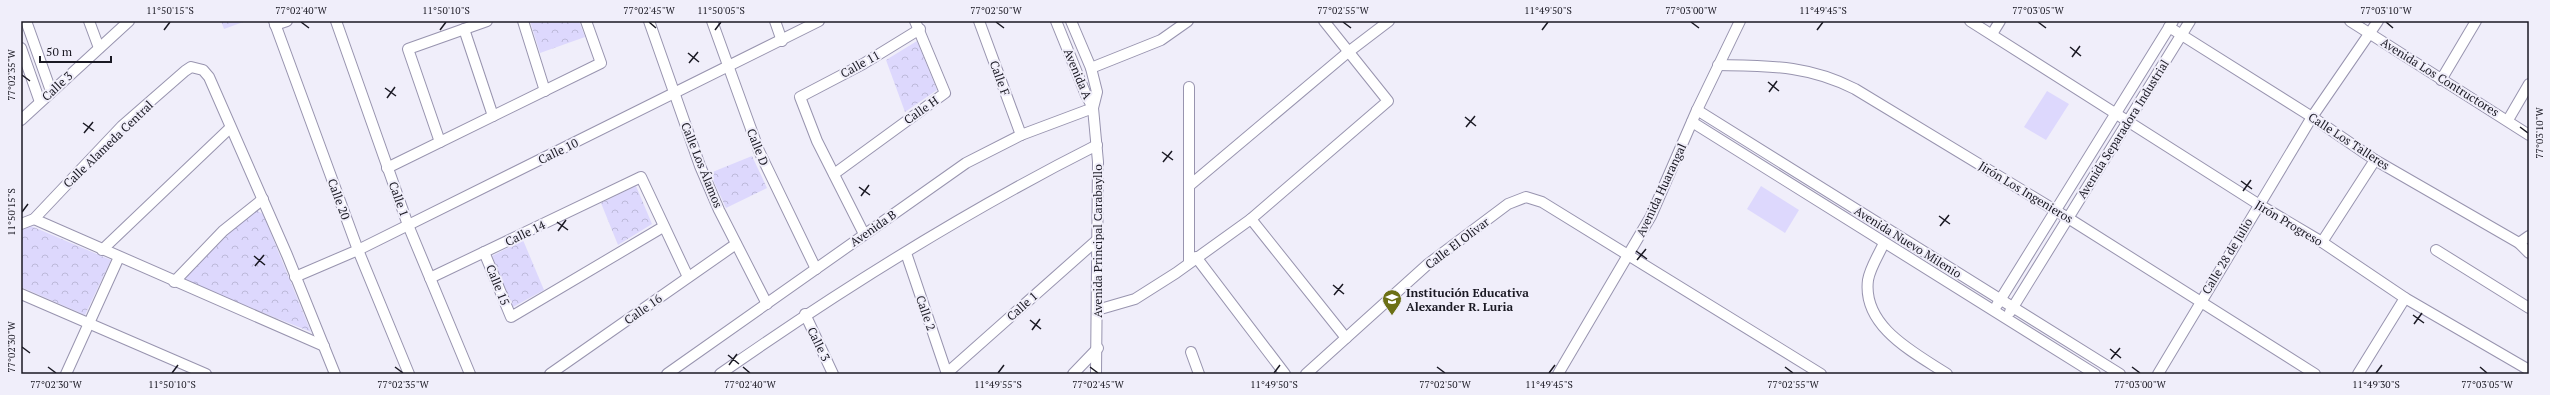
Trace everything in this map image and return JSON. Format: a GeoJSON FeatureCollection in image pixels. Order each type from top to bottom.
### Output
{"type":"FeatureCollection","features":[{"type":"Feature","properties":{"kind":"street"},"geometry":{"type":"LineString","coordinates":[[26,21],[51,91]]}},
{"type":"Feature","properties":{"kind":"street"},"geometry":{"type":"LineString","coordinates":[[89,21],[99,48]]}},
{"type":"Feature","properties":{"kind":"street","name":"Calle 3"},"geometry":{"type":"LineString","coordinates":[[21,120],[129,21]]}},
{"type":"Feature","properties":{"kind":"street"},"geometry":{"type":"LineString","coordinates":[[275,23],[287,21]]}},
{"type":"Feature","properties":{"kind":"street","name":"Calle 1"},"geometry":{"type":"LineString","coordinates":[[336,21],[408,225],[470,374]]}},
{"type":"Feature","properties":{"kind":"street"},"geometry":{"type":"LineString","coordinates":[[440,142],[408,49],[487,21]]}},
{"type":"Feature","properties":{"kind":"street"},"geometry":{"type":"LineString","coordinates":[[523,21],[545,91]]}},
{"type":"Feature","properties":{"kind":"street"},"geometry":{"type":"LineString","coordinates":[[387,168],[601,63],[586,21]]}},
{"type":"Feature","properties":{"kind":"street","name":"Calle Los Álamos"},"geometry":{"type":"LineString","coordinates":[[649,21],[700,166],[736,244],[767,304]]}},
{"type":"Feature","properties":{"kind":"street","name":"Calle D"},"geometry":{"type":"LineString","coordinates":[[712,21],[759,151],[816,269]]}},
{"type":"Feature","properties":{"kind":"street"},"geometry":{"type":"LineString","coordinates":[[775,21],[782,41]]}},
{"type":"Feature","properties":{"kind":"street","name":"Calle 10"},"geometry":{"type":"LineString","coordinates":[[295,276],[358,250],[728,68],[819,21]]}},
{"type":"Feature","properties":{"kind":"street","name":"Calle F"},"geometry":{"type":"LineString","coordinates":[[979,21],[1020,135]]}},
{"type":"Feature","properties":{"kind":"street","name":"Avenida A"},"geometry":{"type":"LineString","coordinates":[[1056,21],[1086,95],[1093,108]]}},
{"type":"Feature","properties":{"kind":"street","name":"Avenida A"},"geometry":{"type":"LineString","coordinates":[[1071,21],[1091,68],[1097,92],[1093,108]]}},
{"type":"Feature","properties":{"kind":"street"},"geometry":{"type":"LineString","coordinates":[[1091,68],[1161,40],[1188,21]]}},
{"type":"Feature","properties":{"kind":"street"},"geometry":{"type":"LineString","coordinates":[[1097,310],[1135,299],[1251,219],[1388,101],[1347,53],[1324,21]]}},
{"type":"Feature","properties":{"kind":"street"},"geometry":{"type":"LineString","coordinates":[[1189,186],[1347,53],[1388,21]]}},
{"type":"Feature","properties":{"kind":"street","name":"Avenida Huarangal"},"geometry":{"type":"LineString","coordinates":[[1558,374],[1651,216],[1697,110],[1740,21]]}},
{"type":"Feature","properties":{"kind":"street","name":"Jirón Progreso"},"geometry":{"type":"LineString","coordinates":[[1970,21],[2258,204],[2322,242],[2405,298],[2529,370]]}},
{"type":"Feature","properties":{"kind":"street"},"geometry":{"type":"LineString","coordinates":[[1992,34],[2000,21]]}},
{"type":"Feature","properties":{"kind":"street","name":"Avenida Separadora Industrial"},"geometry":{"type":"LineString","coordinates":[[2006,319],[2190,21]]}},
{"type":"Feature","properties":{"kind":"street","name":"Avenida Los Contructores"},"geometry":{"type":"LineString","coordinates":[[2350,21],[2508,120],[2529,135]]}},
{"type":"Feature","properties":{"kind":"street","name":"Calle 28 de Julio"},"geometry":{"type":"LineString","coordinates":[[2158,374],[2199,302],[2312,117],[2378,21]]}},
{"type":"Feature","properties":{"kind":"street"},"geometry":{"type":"LineString","coordinates":[[2442,80],[2476,21]]}},
{"type":"Feature","properties":{"kind":"street","name":"Calle 20"},"geometry":{"type":"LineString","coordinates":[[275,23],[358,250],[410,374]]}},
{"type":"Feature","properties":{"kind":"street","name":"Avenida Separadora Industrial"},"geometry":{"type":"LineString","coordinates":[[1994,311],[2171,24]]}},
{"type":"Feature","properties":{"kind":"street","name":"Calle Los Talleres"},"geometry":{"type":"LineString","coordinates":[[2171,24],[2181,35],[2312,117],[2375,160],[2520,243],[2529,253]]}},
{"type":"Feature","properties":{"kind":"street","name":"Calle 11"},"geometry":{"type":"LineString","coordinates":[[834,174],[800,97],[862,64],[918,25]]}},
{"type":"Feature","properties":{"kind":"street","name":"Calle H"},"geometry":{"type":"LineString","coordinates":[[834,174],[945,93],[918,25]]}},
{"type":"Feature","properties":{"kind":"street"},"geometry":{"type":"LineString","coordinates":[[464,29],[493,116]]}},
{"type":"Feature","properties":{"kind":"street"},"geometry":{"type":"LineString","coordinates":[[21,48],[40,102]]}},
{"type":"Feature","properties":{"kind":"street","name":"Jirón Los Ingenieros"},"geometry":{"type":"LineString","coordinates":[[1718,66],[1778,66],[1831,76],[2056,210],[2199,302],[2315,374]]}},
{"type":"Feature","properties":{"kind":"street","name":"Calle Alameda Central"},"geometry":{"type":"LineString","coordinates":[[21,224],[34,219],[122,126],[185,71],[191,68],[198,67],[208,77],[230,128]]}},
{"type":"Feature","properties":{"kind":"street"},"geometry":{"type":"LineString","coordinates":[[2508,120],[2529,84]]}},
{"type":"Feature","properties":{"kind":"street"},"geometry":{"type":"LineString","coordinates":[[1189,87],[1189,186],[1192,260],[1284,374]]}},
{"type":"Feature","properties":{"kind":"street","name":"Avenida B"},"geometry":{"type":"LineString","coordinates":[[667,374],[864,234],[966,164],[1020,135],[1093,108]]}},
{"type":"Feature","properties":{"kind":"street","name":"Avenida Principal Carabayllo"},"geometry":{"type":"LineString","coordinates":[[1093,108],[1097,145],[1098,348],[1096,374]]}},
{"type":"Feature","properties":{"kind":"street","name":"Avenida Nuevo Milenio"},"geometry":{"type":"LineString","coordinates":[[1697,110],[2120,374]]}},
{"type":"Feature","properties":{"kind":"street","name":"Avenida Nuevo Milenio"},"geometry":{"type":"LineString","coordinates":[[1692,122],[2095,374]]}},
{"type":"Feature","properties":{"kind":"street"},"geometry":{"type":"LineString","coordinates":[[102,250],[230,128],[263,199],[335,374]]}},
{"type":"Feature","properties":{"kind":"street"},"geometry":{"type":"LineString","coordinates":[[720,374],[804,314],[1053,168],[1097,145]]}},
{"type":"Feature","properties":{"kind":"street"},"geometry":{"type":"LineString","coordinates":[[2322,242],[2375,160]]}},
{"type":"Feature","properties":{"kind":"street"},"geometry":{"type":"LineString","coordinates":[[834,174],[864,234]]}},
{"type":"Feature","properties":{"kind":"street","name":"Calle 14"},"geometry":{"type":"LineString","coordinates":[[430,278],[641,177],[663,227]]}},
{"type":"Feature","properties":{"kind":"street","name":"Calle El Olivar"},"geometry":{"type":"LineString","coordinates":[[1306,374],[1428,264],[1508,204],[1526,197],[1542,202],[1821,374]]}},
{"type":"Feature","properties":{"kind":"street"},"geometry":{"type":"LineString","coordinates":[[174,282],[223,231],[263,199]]}},
{"type":"Feature","properties":{"kind":"street"},"geometry":{"type":"LineString","coordinates":[[34,219],[174,282],[233,305],[324,346]]}},
{"type":"Feature","properties":{"kind":"street"},"geometry":{"type":"LineString","coordinates":[[1251,219],[1346,338]]}},
{"type":"Feature","properties":{"kind":"street"},"geometry":{"type":"LineString","coordinates":[[663,227],[688,277]]}},
{"type":"Feature","properties":{"kind":"street","name":"Calle 15"},"geometry":{"type":"LineString","coordinates":[[484,252],[511,317],[663,227]]}},
{"type":"Feature","properties":{"kind":"street"},"geometry":{"type":"LineString","coordinates":[[2520,243],[2529,236]]}},
{"type":"Feature","properties":{"kind":"street","name":"Calle 1"},"geometry":{"type":"LineString","coordinates":[[947,374],[1097,240]]}},
{"type":"Feature","properties":{"kind":"street"},"geometry":{"type":"LineString","coordinates":[[1884,243],[1868,280],[1870,301],[1881,326],[1903,345],[1947,374]]}},
{"type":"Feature","properties":{"kind":"street","name":"Calle 16"},"geometry":{"type":"LineString","coordinates":[[550,374],[736,244]]}},
{"type":"Feature","properties":{"kind":"street"},"geometry":{"type":"LineString","coordinates":[[2436,250],[2529,308]]}},
{"type":"Feature","properties":{"kind":"street","name":"Calle 2"},"geometry":{"type":"LineString","coordinates":[[906,253],[947,374]]}},
{"type":"Feature","properties":{"kind":"street"},"geometry":{"type":"LineString","coordinates":[[66,374],[119,257]]}},
{"type":"Feature","properties":{"kind":"street"},"geometry":{"type":"LineString","coordinates":[[21,294],[206,374]]}},
{"type":"Feature","properties":{"kind":"street"},"geometry":{"type":"LineString","coordinates":[[2361,373],[2405,298]]}},
{"type":"Feature","properties":{"kind":"street","name":"Calle 3"},"geometry":{"type":"LineString","coordinates":[[804,314],[833,374]]}},
{"type":"Feature","properties":{"kind":"street"},"geometry":{"type":"LineString","coordinates":[[1073,374],[1098,348]]}},
{"type":"Feature","properties":{"kind":"street"},"geometry":{"type":"LineString","coordinates":[[1191,352],[1200,374]]}},
{"type":"Feature","properties":{"kind":"green space"},"geometry":{"type":"Polygon","coordinates":[[[221,21],[246,21],[224,29],[221,21]]]}},
{"type":"Feature","properties":{"kind":"green space"},"geometry":{"type":"Polygon","coordinates":[[[530,21],[579,21],[585,37],[540,53],[530,21]]]}},
{"type":"Feature","properties":{"kind":"green space"},"geometry":{"type":"Polygon","coordinates":[[[917,41],[937,90],[905,112],[886,60],[917,41]]]}},
{"type":"Feature","properties":{"kind":"green space"},"geometry":{"type":"Polygon","coordinates":[[[2047,91],[2069,104],[2046,140],[2024,127],[2047,91]]]}},
{"type":"Feature","properties":{"kind":"green space"},"geometry":{"type":"Polygon","coordinates":[[[752,156],[767,188],[726,208],[710,173],[752,156]]]}},
{"type":"Feature","properties":{"kind":"green space"},"geometry":{"type":"Polygon","coordinates":[[[636,186],[652,224],[618,245],[601,203],[636,186]]]}},
{"type":"Feature","properties":{"kind":"green space"},"geometry":{"type":"Polygon","coordinates":[[[1761,186],[1799,210],[1785,233],[1747,209],[1761,186]]]}},
{"type":"Feature","properties":{"kind":"green space"},"geometry":{"type":"Polygon","coordinates":[[[254,209],[263,214],[311,332],[187,282],[185,277],[254,209]]]}},
{"type":"Feature","properties":{"kind":"green space"},"geometry":{"type":"Polygon","coordinates":[[[31,226],[111,260],[85,315],[21,287],[21,230],[31,226]]]}},
{"type":"Feature","properties":{"kind":"green space"},"geometry":{"type":"Polygon","coordinates":[[[523,240],[544,290],[513,307],[492,256],[523,240]]]}},
{"type":"Feature","properties":{"kind":"place","name":"Institución Educativa Alexander R. Luria"},"geometry":{"type":"Point","coordinates":[1392,316]}}]}
